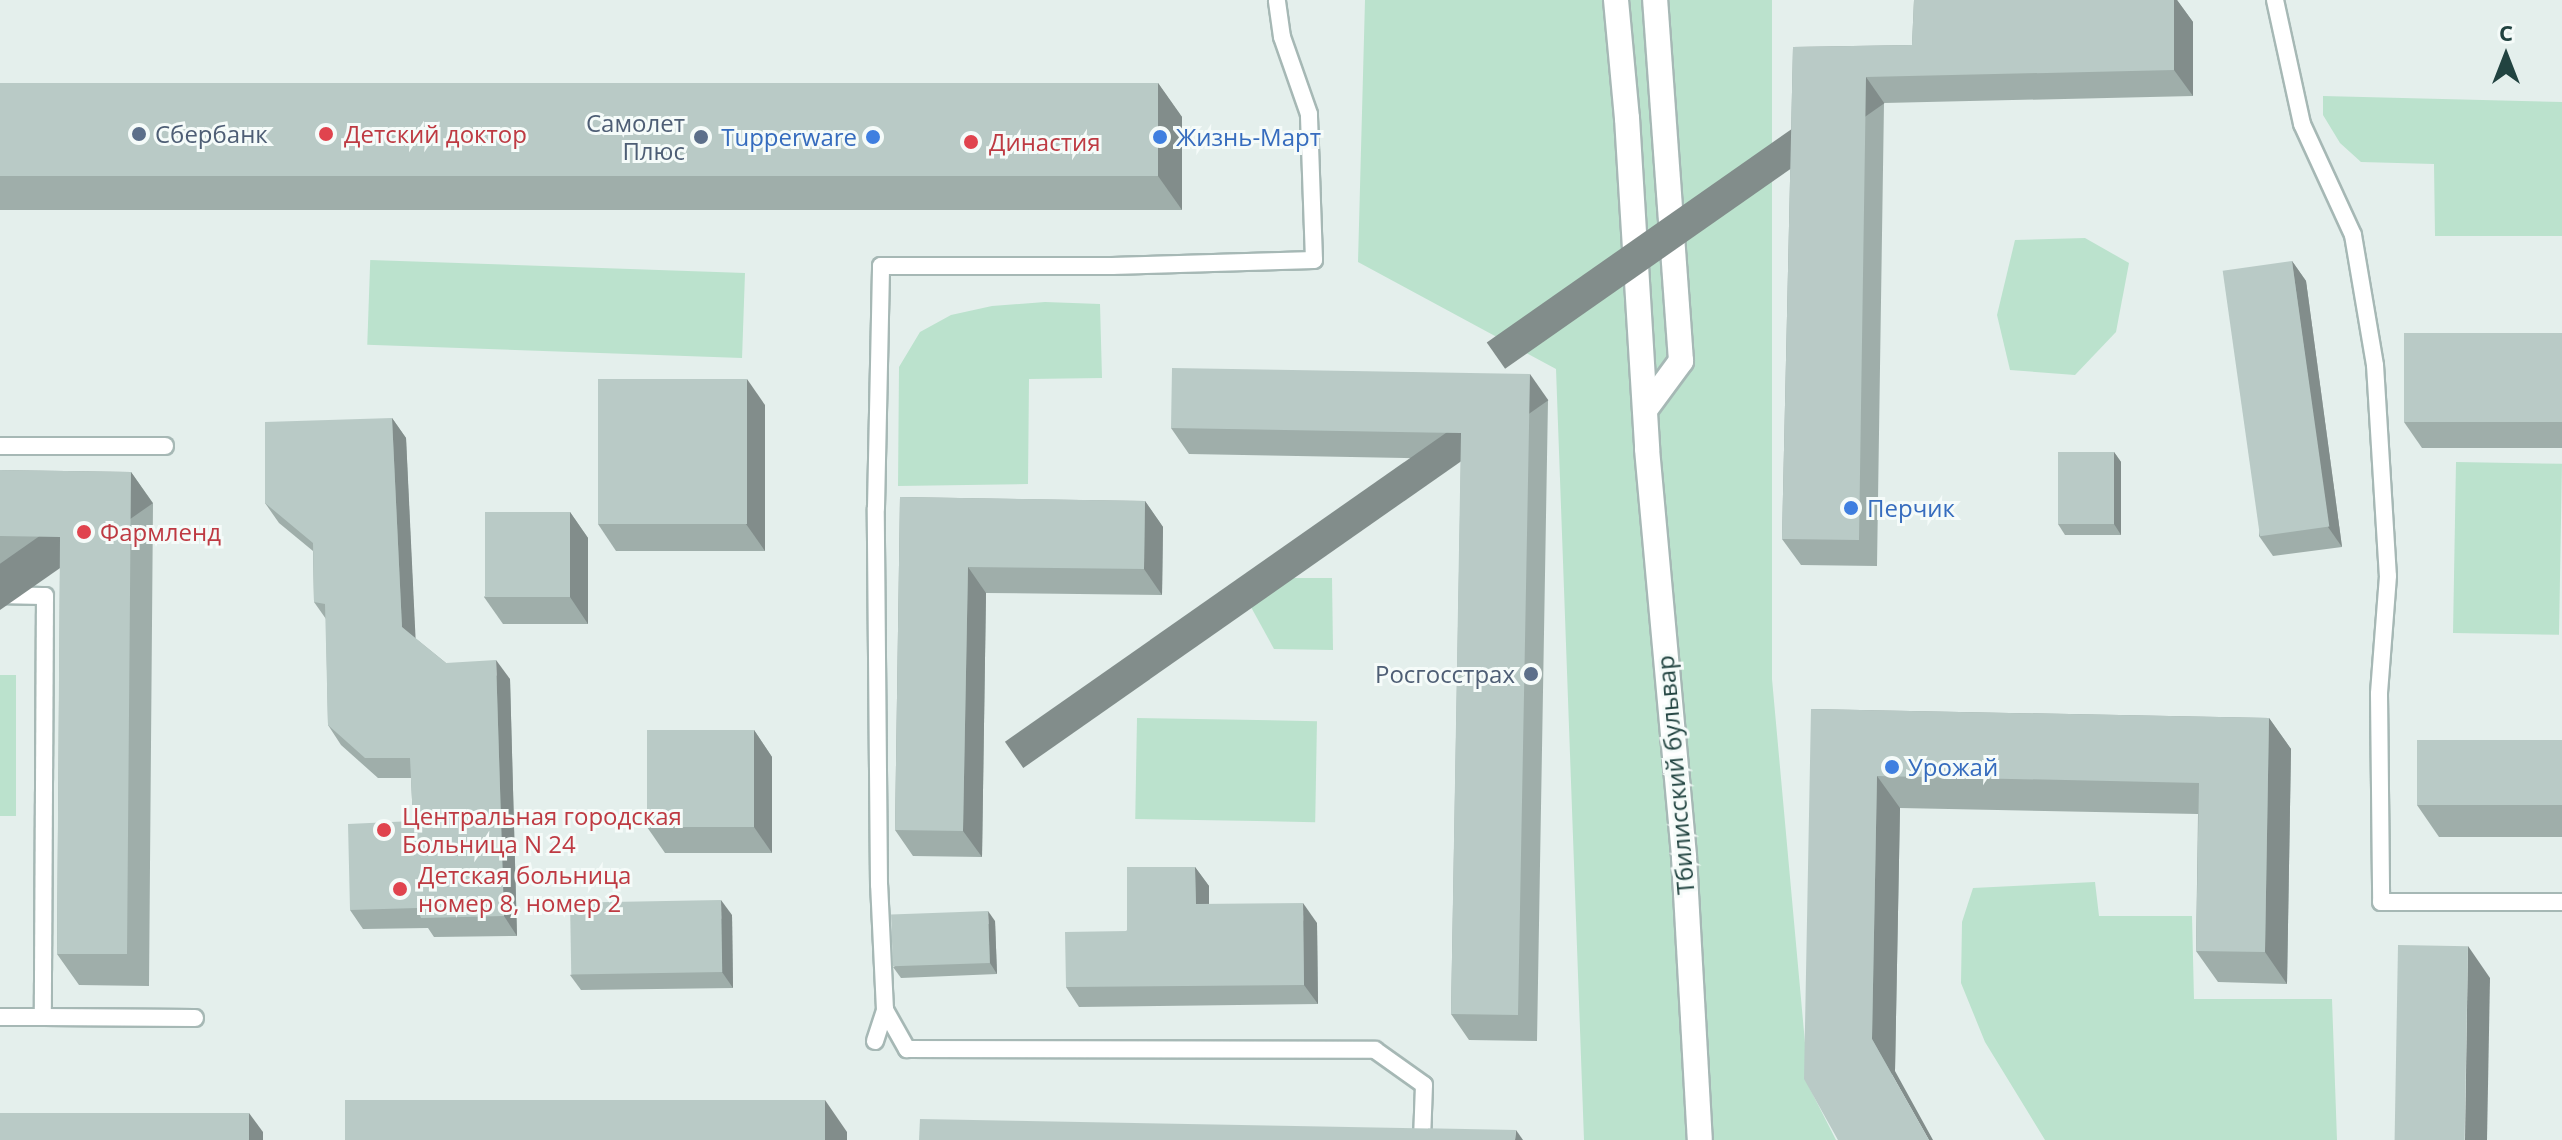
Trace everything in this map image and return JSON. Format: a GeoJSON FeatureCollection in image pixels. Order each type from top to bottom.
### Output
{"type":"FeatureCollection","features":[{"type":"Feature","properties":{"kind":"street","name":"Тбилисский бульвар"},"geometry":{"type":"LineString","coordinates":[[1616,0],[1627,118],[1645,410],[1684,857],[1700,1140]]}},
{"type":"Feature","properties":{"kind":"street"},"geometry":{"type":"LineString","coordinates":[[1645,410],[1681,361],[1655,0]]}},
{"type":"Feature","properties":{"kind":"lane"},"geometry":{"type":"LineString","coordinates":[[875,1041],[885,1010],[879,885],[876,508],[881,266],[1112,266],[1314,260],[1309,114],[1282,37],[1277,0]]}},
{"type":"Feature","properties":{"kind":"lane"},"geometry":{"type":"LineString","coordinates":[[2275,0],[2302,124],[2353,235],[2375,365],[2388,576],[2379,694],[2381,902],[2562,902]]}},
{"type":"Feature","properties":{"kind":"lane"},"geometry":{"type":"LineString","coordinates":[[0,446],[165,446]]}},
{"type":"Feature","properties":{"kind":"lane"},"geometry":{"type":"LineString","coordinates":[[0,595],[45,596],[43,1017]]}},
{"type":"Feature","properties":{"kind":"lane"},"geometry":{"type":"LineString","coordinates":[[885,1010],[907,1049],[1375,1050],[1424,1085],[1422,1140]]}},
{"type":"Feature","properties":{"kind":"lane"},"geometry":{"type":"LineString","coordinates":[[0,1017],[195,1018]]}},
{"type":"Feature","properties":{"kind":"green space"},"geometry":{"type":"Polygon","coordinates":[[[1365,0],[1772,0],[1772,679],[1809,1087],[1836,1140],[1584,1140],[1556,369],[1358,262],[1365,0]]]}},
{"type":"Feature","properties":{"kind":"green space"},"geometry":{"type":"Polygon","coordinates":[[[2323,96],[2562,102],[2562,236],[2435,236],[2434,164],[2361,162],[2340,143],[2323,115],[2323,96]]]}},
{"type":"Feature","properties":{"kind":"green space"},"geometry":{"type":"Polygon","coordinates":[[[2085,238],[2129,263],[2116,332],[2075,375],[2010,370],[1997,315],[2015,240],[2085,238]]]}},
{"type":"Feature","properties":{"kind":"green space"},"geometry":{"type":"Polygon","coordinates":[[[370,260],[745,273],[742,358],[367,345],[370,260]]]}},
{"type":"Feature","properties":{"kind":"green space"},"geometry":{"type":"Polygon","coordinates":[[[1045,302],[1100,304],[1102,378],[1029,379],[1028,484],[898,486],[899,367],[920,332],[951,315],[992,306],[1045,302]]]}},
{"type":"Feature","properties":{"kind":"green space"},"geometry":{"type":"Polygon","coordinates":[[[2456,462],[2562,464],[2559,635],[2453,633],[2456,462]]]}},
{"type":"Feature","properties":{"kind":"green space"},"geometry":{"type":"Polygon","coordinates":[[[1270,578],[1332,578],[1333,650],[1274,649],[1246,598],[1270,578]]]}},
{"type":"Feature","properties":{"kind":"green space"},"geometry":{"type":"Polygon","coordinates":[[[0,675],[16,675],[16,816],[0,816],[0,675]]]}},
{"type":"Feature","properties":{"kind":"green space"},"geometry":{"type":"Polygon","coordinates":[[[1137,718],[1317,721],[1315,822],[1135,819],[1137,718]]]}},
{"type":"Feature","properties":{"kind":"green space"},"geometry":{"type":"Polygon","coordinates":[[[2095,882],[2099,916],[2192,916],[2194,999],[2332,999],[2337,1140],[2045,1140],[1985,1042],[1961,983],[1962,922],[1973,888],[2095,882]]]}},
{"type":"Feature","properties":{"kind":"building"},"geometry":{"type":"Polygon","coordinates":[[[1914,0],[2174,0],[2174,70],[1866,77],[1859,540],[1782,539],[1793,47],[1912,45],[1914,0]]]}},
{"type":"Feature","properties":{"kind":"building"},"geometry":{"type":"Polygon","coordinates":[[[0,83],[1158,83],[1158,176],[0,176],[0,83]]]}},
{"type":"Feature","properties":{"kind":"building"},"geometry":{"type":"Polygon","coordinates":[[[2292,261],[2329,526],[2260,536],[2223,271],[2292,261]]]}},
{"type":"Feature","properties":{"kind":"building"},"geometry":{"type":"Polygon","coordinates":[[[2404,333],[2562,333],[2562,422],[2404,422],[2404,333]]]}},
{"type":"Feature","properties":{"kind":"building"},"geometry":{"type":"Polygon","coordinates":[[[1172,368],[1530,374],[1518,1015],[1451,1014],[1461,433],[1171,428],[1172,368]]]}},
{"type":"Feature","properties":{"kind":"building"},"geometry":{"type":"Polygon","coordinates":[[[598,379],[747,379],[747,524],[598,524],[598,379]]]}},
{"type":"Feature","properties":{"kind":"building"},"geometry":{"type":"Polygon","coordinates":[[[392,418],[402,627],[446,663],[496,660],[504,916],[421,918],[417,908],[350,910],[348,824],[413,821],[410,758],[365,758],[328,725],[325,604],[314,602],[313,543],[265,503],[265,422],[392,418]]]}},
{"type":"Feature","properties":{"kind":"building"},"geometry":{"type":"Polygon","coordinates":[[[2058,452],[2114,452],[2114,524],[2058,524],[2058,452]]]}},
{"type":"Feature","properties":{"kind":"building"},"geometry":{"type":"Polygon","coordinates":[[[0,470],[131,472],[127,954],[57,954],[60,537],[0,536],[0,470]]]}},
{"type":"Feature","properties":{"kind":"building"},"geometry":{"type":"Polygon","coordinates":[[[900,497],[1145,501],[1144,569],[968,567],[963,831],[895,830],[900,497]]]}},
{"type":"Feature","properties":{"kind":"building"},"geometry":{"type":"Polygon","coordinates":[[[485,512],[570,512],[570,597],[485,597],[485,512]]]}},
{"type":"Feature","properties":{"kind":"building"},"geometry":{"type":"Polygon","coordinates":[[[1811,709],[2269,718],[2265,952],[2196,951],[2199,783],[1877,776],[1872,1039],[1929,1140],[1838,1140],[1804,1079],[1811,709]]]}},
{"type":"Feature","properties":{"kind":"building"},"geometry":{"type":"Polygon","coordinates":[[[647,730],[754,730],[754,827],[647,827],[647,730]]]}},
{"type":"Feature","properties":{"kind":"building"},"geometry":{"type":"Polygon","coordinates":[[[2417,740],[2562,740],[2562,805],[2417,805],[2417,740]]]}},
{"type":"Feature","properties":{"kind":"building"},"geometry":{"type":"Polygon","coordinates":[[[1127,867],[1195,867],[1196,904],[1303,903],[1304,985],[1066,987],[1065,932],[1127,931],[1127,867]]]}},
{"type":"Feature","properties":{"kind":"building"},"geometry":{"type":"Polygon","coordinates":[[[721,900],[722,972],[571,975],[570,903],[721,900]]]}},
{"type":"Feature","properties":{"kind":"building"},"geometry":{"type":"Polygon","coordinates":[[[988,911],[990,963],[893,966],[891,914],[988,911]]]}},
{"type":"Feature","properties":{"kind":"building"},"geometry":{"type":"Polygon","coordinates":[[[2398,945],[2468,946],[2465,1140],[2395,1140],[2398,945]]]}},
{"type":"Feature","properties":{"kind":"building"},"geometry":{"type":"Polygon","coordinates":[[[345,1100],[825,1100],[825,1140],[345,1140],[345,1100]]]}},
{"type":"Feature","properties":{"kind":"building"},"geometry":{"type":"Polygon","coordinates":[[[0,1113],[249,1113],[249,1140],[0,1140],[0,1113]]]}},
{"type":"Feature","properties":{"kind":"building"},"geometry":{"type":"Polygon","coordinates":[[[920,1119],[1516,1130],[1515,1140],[919,1140],[920,1119]]]}},
{"type":"Feature","properties":{"kind":"place","name":"Сбербанк"},"geometry":{"type":"Point","coordinates":[139,134]}},
{"type":"Feature","properties":{"kind":"place","name":"Детский доктор"},"geometry":{"type":"Point","coordinates":[326,134]}},
{"type":"Feature","properties":{"kind":"place","name":"Самолет Плюс"},"geometry":{"type":"Point","coordinates":[701,137]}},
{"type":"Feature","properties":{"kind":"place","name":"Tupperware"},"geometry":{"type":"Point","coordinates":[873,137]}},
{"type":"Feature","properties":{"kind":"place","name":"Жизнь-Март"},"geometry":{"type":"Point","coordinates":[1160,137]}},
{"type":"Feature","properties":{"kind":"place","name":"Династия"},"geometry":{"type":"Point","coordinates":[971,142]}},
{"type":"Feature","properties":{"kind":"place","name":"Перчик"},"geometry":{"type":"Point","coordinates":[1851,508]}},
{"type":"Feature","properties":{"kind":"place","name":"Фармленд"},"geometry":{"type":"Point","coordinates":[84,532]}},
{"type":"Feature","properties":{"kind":"place","name":"Росгосстрах"},"geometry":{"type":"Point","coordinates":[1531,674]}},
{"type":"Feature","properties":{"kind":"place","name":"Урожай"},"geometry":{"type":"Point","coordinates":[1892,767]}},
{"type":"Feature","properties":{"kind":"place","name":"Центральная городская Больница N 24"},"geometry":{"type":"Point","coordinates":[384,830]}},
{"type":"Feature","properties":{"kind":"place","name":"Детская больница номер 8, номер 2"},"geometry":{"type":"Point","coordinates":[400,889]}}]}
